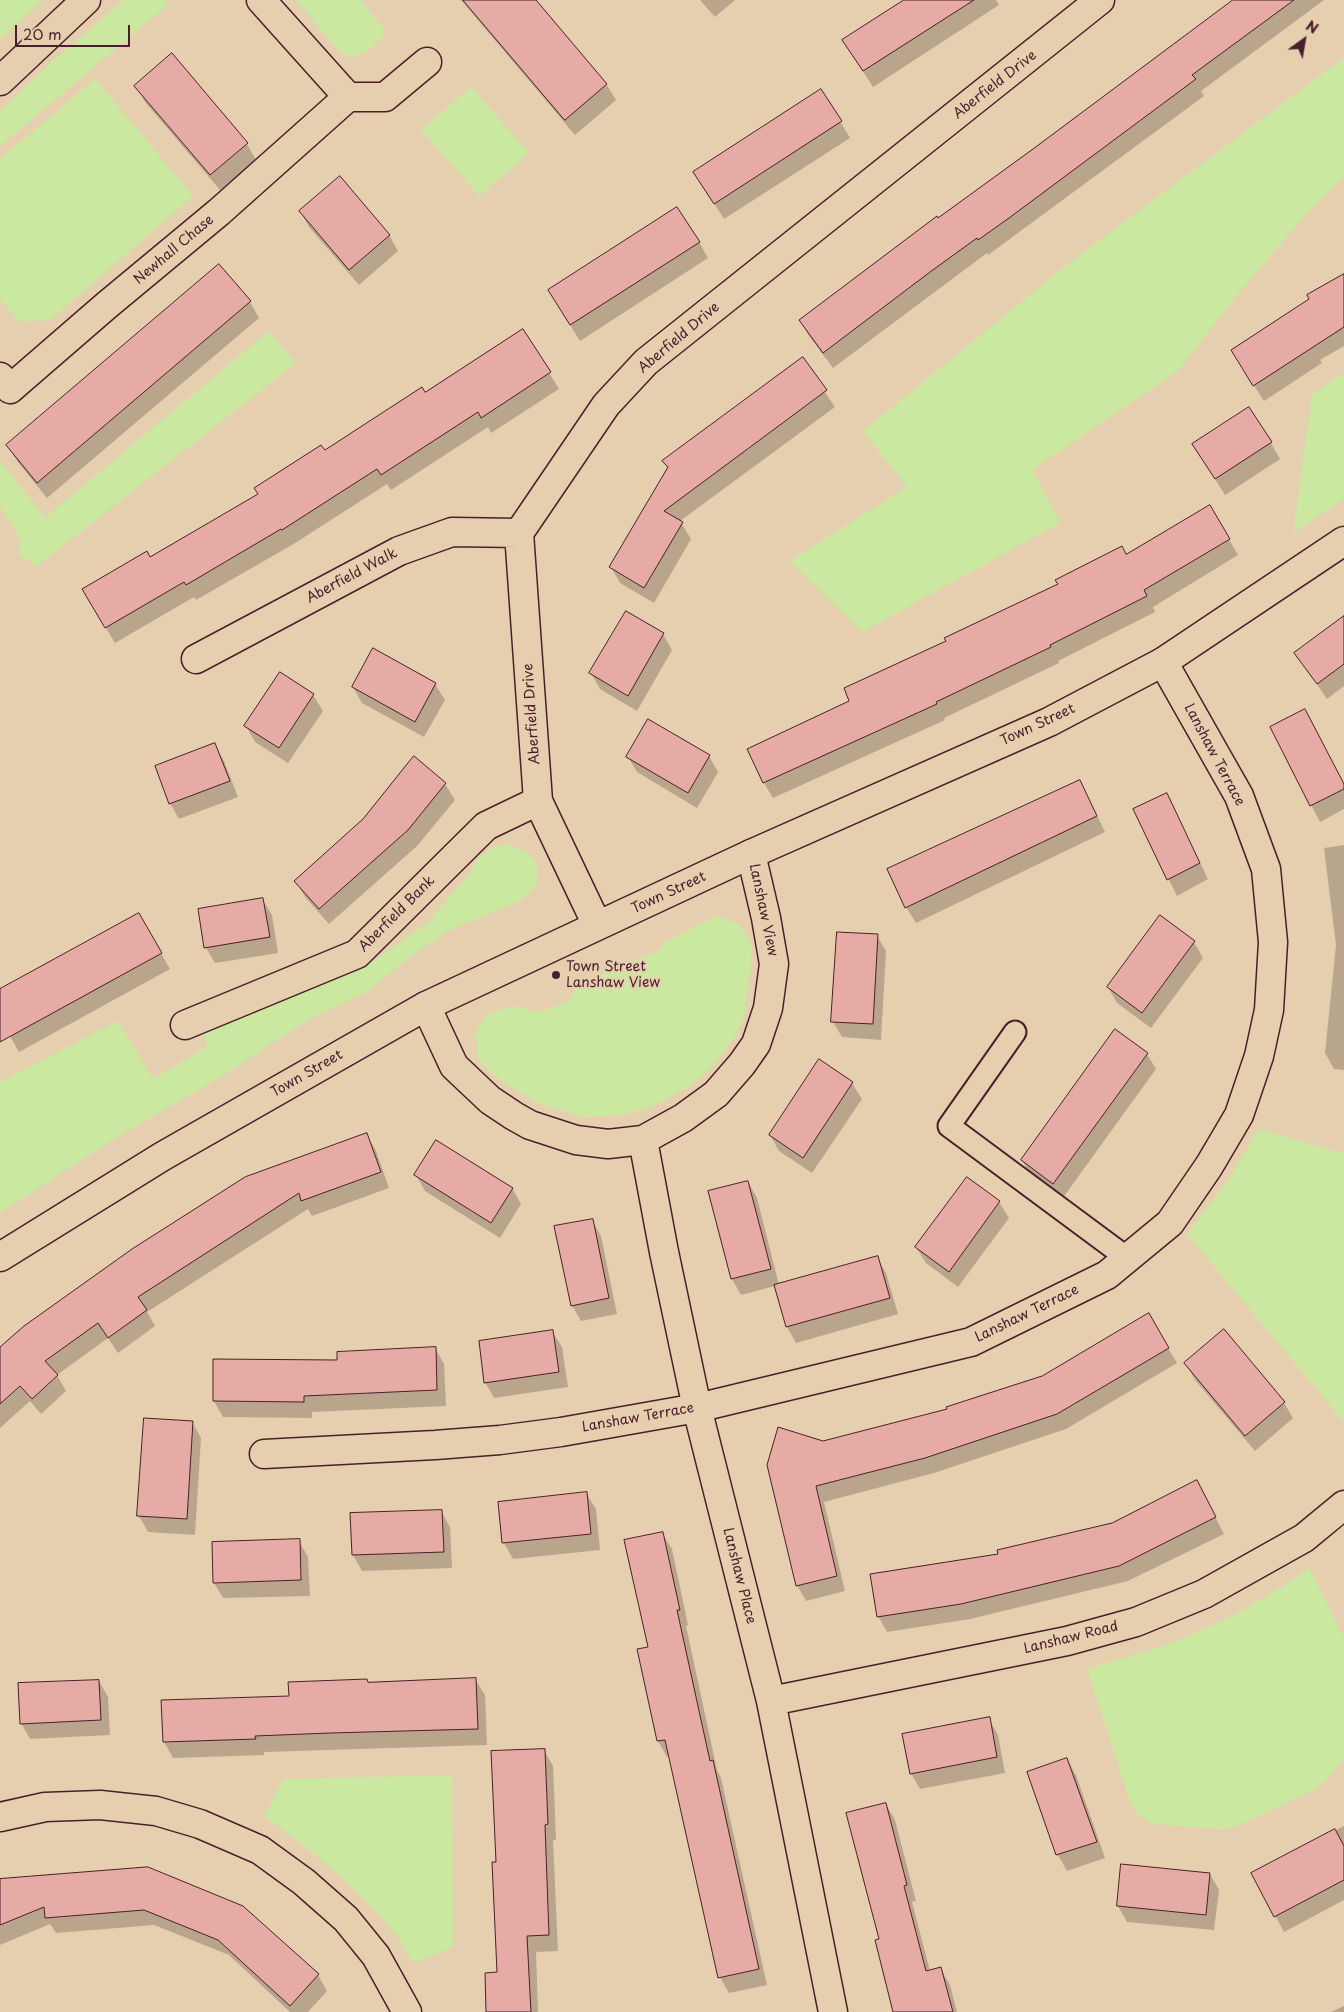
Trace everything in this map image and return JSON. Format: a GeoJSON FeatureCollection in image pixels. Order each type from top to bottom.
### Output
{"type":"FeatureCollection","features":[{"type":"Feature","properties":{"kind":"street"},"geometry":{"type":"LineString","coordinates":[[0,81],[86,0]]}},
{"type":"Feature","properties":{"kind":"street"},"geometry":{"type":"LineString","coordinates":[[261,0],[348,98],[385,97],[426,62]]}},
{"type":"Feature","properties":{"kind":"street","name":"Aberfield Drive"},"geometry":{"type":"LineString","coordinates":[[597,925],[538,801],[519,533],[606,405],[646,362],[1100,0]]}},
{"type":"Feature","properties":{"kind":"street","name":"Newhall Chase"},"geometry":{"type":"LineString","coordinates":[[0,377],[10,389],[107,305],[220,212],[348,98]]}},
{"type":"Feature","properties":{"kind":"street","name":"Aberfield Walk"},"geometry":{"type":"LineString","coordinates":[[196,659],[399,550],[452,532],[519,533]]}},
{"type":"Feature","properties":{"kind":"street","name":"Town Street"},"geometry":{"type":"LineString","coordinates":[[0,1257],[163,1156],[426,1006],[751,854],[1049,722],[1163,662],[1344,541]]}},
{"type":"Feature","properties":{"kind":"street","name":"Lanshaw Terrace"},"geometry":{"type":"LineString","coordinates":[[264,1454],[500,1440],[561,1432],[697,1408],[971,1342],[1107,1275],[1170,1223],[1209,1166],[1239,1115],[1259,1056],[1269,1010],[1273,942],[1266,869],[1239,796],[1163,662]]}},
{"type":"Feature","properties":{"kind":"street","name":"Aberfield Bank"},"geometry":{"type":"LineString","coordinates":[[185,1026],[357,954],[486,826],[538,801]]}},
{"type":"Feature","properties":{"kind":"street","name":"Lanshaw View"},"geometry":{"type":"LineString","coordinates":[[426,1006],[454,1066],[490,1100],[514,1116],[530,1125],[576,1140],[608,1144],[643,1140],[683,1118],[716,1094],[742,1064],[756,1044],[768,1008],[774,964],[766,918],[751,854]]}},
{"type":"Feature","properties":{"kind":"street","name":"Lanshaw Place"},"geometry":{"type":"LineString","coordinates":[[643,1140],[664,1252],[697,1408],[771,1700],[833,2012]]}},
{"type":"Feature","properties":{"kind":"street","name":"Lanshaw Road"},"geometry":{"type":"LineString","coordinates":[[771,1700],[1067,1641],[1136,1622],[1204,1594],[1304,1538],[1344,1505]]}},
{"type":"Feature","properties":{"kind":"street"},"geometry":{"type":"LineString","coordinates":[[0,1817],[46,1807],[100,1806],[156,1811],[200,1824],[260,1850],[304,1882],[346,1919],[376,1956],[407,2012]]}},
{"type":"Feature","properties":{"kind":"lane"},"geometry":{"type":"LineString","coordinates":[[1016,1032],[949,1126],[1127,1258]]}},
{"type":"Feature","properties":{"kind":"green space"},"geometry":{"type":"Polygon","coordinates":[[[0,0],[43,0],[0,39],[0,0]]]}},
{"type":"Feature","properties":{"kind":"green space"},"geometry":{"type":"Polygon","coordinates":[[[124,0],[164,0],[168,5],[0,146],[0,111],[47,66],[124,0]]]}},
{"type":"Feature","properties":{"kind":"green space"},"geometry":{"type":"Polygon","coordinates":[[[296,0],[360,0],[383,28],[384,34],[375,45],[366,51],[357,55],[347,55],[338,50],[296,0]]]}},
{"type":"Feature","properties":{"kind":"green space"},"geometry":{"type":"Polygon","coordinates":[[[1344,58],[1344,176],[1303,218],[1237,295],[1178,371],[1032,470],[1060,523],[862,632],[790,561],[907,487],[863,431],[1073,260],[1344,58]]]}},
{"type":"Feature","properties":{"kind":"green space"},"geometry":{"type":"Polygon","coordinates":[[[95,79],[193,196],[50,320],[20,322],[0,299],[0,159],[95,79]]]}},
{"type":"Feature","properties":{"kind":"green space"},"geometry":{"type":"Polygon","coordinates":[[[471,87],[529,153],[479,196],[421,130],[471,87]]]}},
{"type":"Feature","properties":{"kind":"green space"},"geometry":{"type":"Polygon","coordinates":[[[269,331],[296,363],[37,566],[20,556],[20,538],[0,506],[0,461],[45,518],[269,331]]]}},
{"type":"Feature","properties":{"kind":"green space"},"geometry":{"type":"Polygon","coordinates":[[[1344,373],[1344,499],[1293,533],[1312,394],[1344,373]]]}},
{"type":"Feature","properties":{"kind":"green space"},"geometry":{"type":"Polygon","coordinates":[[[508,844],[526,852],[535,860],[538,870],[537,883],[529,894],[516,903],[452,929],[415,953],[365,993],[308,1020],[224,1075],[114,1139],[0,1213],[0,1082],[118,1021],[153,1079],[208,1046],[202,1033],[375,960],[427,923],[467,877],[478,859],[491,848],[508,844]]]}},
{"type":"Feature","properties":{"kind":"green space"},"geometry":{"type":"Polygon","coordinates":[[[719,915],[739,925],[751,944],[752,956],[744,1017],[733,1039],[713,1066],[688,1087],[654,1106],[622,1115],[584,1117],[539,1104],[506,1084],[486,1068],[477,1057],[476,1032],[486,1016],[498,1010],[515,1006],[538,1013],[570,1000],[577,985],[660,950],[663,943],[719,915]]]}},
{"type":"Feature","properties":{"kind":"green space"},"geometry":{"type":"Polygon","coordinates":[[[1259,1129],[1344,1154],[1344,1422],[1187,1234],[1228,1180],[1259,1129]]]}},
{"type":"Feature","properties":{"kind":"green space"},"geometry":{"type":"Polygon","coordinates":[[[1309,1568],[1344,1639],[1344,1758],[1326,1781],[1314,1790],[1235,1827],[1220,1829],[1153,1824],[1143,1818],[1131,1805],[1087,1669],[1159,1647],[1199,1632],[1264,1598],[1309,1568]]]}},
{"type":"Feature","properties":{"kind":"green space"},"geometry":{"type":"Polygon","coordinates":[[[452,1775],[453,1947],[414,1963],[393,1931],[364,1899],[316,1855],[264,1816],[283,1779],[452,1775]]]}},
{"type":"Feature","properties":{"kind":"building"},"geometry":{"type":"Polygon","coordinates":[[[463,0],[536,0],[607,84],[565,120],[463,0]]]}},
{"type":"Feature","properties":{"kind":"building"},"geometry":{"type":"Polygon","coordinates":[[[904,0],[974,0],[863,71],[842,40],[904,0]]]}},
{"type":"Feature","properties":{"kind":"building"},"geometry":{"type":"Polygon","coordinates":[[[1233,0],[1294,0],[1192,75],[1196,79],[1009,218],[978,240],[977,238],[930,272],[823,353],[799,320],[937,216],[938,218],[1033,149],[1233,0]]]}},
{"type":"Feature","properties":{"kind":"building"},"geometry":{"type":"Polygon","coordinates":[[[172,53],[248,143],[210,175],[134,86],[172,53]]]}},
{"type":"Feature","properties":{"kind":"building"},"geometry":{"type":"Polygon","coordinates":[[[821,89],[842,121],[714,204],[693,172],[821,89]]]}},
{"type":"Feature","properties":{"kind":"building"},"geometry":{"type":"Polygon","coordinates":[[[340,176],[390,235],[349,270],[299,211],[340,176]]]}},
{"type":"Feature","properties":{"kind":"building"},"geometry":{"type":"Polygon","coordinates":[[[677,207],[700,242],[570,325],[548,290],[677,207]]]}},
{"type":"Feature","properties":{"kind":"building"},"geometry":{"type":"Polygon","coordinates":[[[219,264],[251,301],[37,483],[6,445],[219,264]]]}},
{"type":"Feature","properties":{"kind":"building"},"geometry":{"type":"Polygon","coordinates":[[[1344,274],[1344,327],[1253,386],[1231,350],[1309,299],[1307,295],[1344,274]]]}},
{"type":"Feature","properties":{"kind":"building"},"geometry":{"type":"Polygon","coordinates":[[[523,329],[551,372],[481,418],[478,412],[381,475],[377,469],[282,530],[186,585],[184,582],[105,628],[82,589],[147,551],[150,557],[258,494],[254,488],[321,445],[325,450],[422,387],[425,392],[523,329]]]}},
{"type":"Feature","properties":{"kind":"building"},"geometry":{"type":"Polygon","coordinates":[[[803,357],[827,390],[664,511],[683,522],[644,588],[609,567],[668,467],[662,461],[803,357]]]}},
{"type":"Feature","properties":{"kind":"building"},"geometry":{"type":"Polygon","coordinates":[[[1249,407],[1272,442],[1215,479],[1192,444],[1249,407]]]}},
{"type":"Feature","properties":{"kind":"building"},"geometry":{"type":"Polygon","coordinates":[[[1210,505],[1230,539],[1144,590],[1147,596],[1050,645],[1051,647],[936,702],[937,704],[763,783],[747,749],[849,701],[844,688],[946,641],[944,638],[1058,584],[1055,580],[1122,546],[1126,554],[1210,505]]]}},
{"type":"Feature","properties":{"kind":"building"},"geometry":{"type":"Polygon","coordinates":[[[626,611],[664,633],[628,696],[589,673],[626,611]]]}},
{"type":"Feature","properties":{"kind":"building"},"geometry":{"type":"Polygon","coordinates":[[[1344,616],[1344,664],[1317,684],[1294,653],[1344,616]]]}},
{"type":"Feature","properties":{"kind":"building"},"geometry":{"type":"Polygon","coordinates":[[[373,648],[436,683],[415,722],[352,687],[373,648]]]}},
{"type":"Feature","properties":{"kind":"building"},"geometry":{"type":"Polygon","coordinates":[[[280,672],[314,694],[279,748],[244,726],[280,672]]]}},
{"type":"Feature","properties":{"kind":"building"},"geometry":{"type":"Polygon","coordinates":[[[1305,709],[1344,784],[1344,789],[1310,806],[1270,727],[1305,709]]]}},
{"type":"Feature","properties":{"kind":"building"},"geometry":{"type":"Polygon","coordinates":[[[648,719],[710,755],[688,793],[626,757],[648,719]]]}},
{"type":"Feature","properties":{"kind":"building"},"geometry":{"type":"Polygon","coordinates":[[[215,743],[230,781],[169,804],[155,766],[215,743]]]}},
{"type":"Feature","properties":{"kind":"building"},"geometry":{"type":"Polygon","coordinates":[[[414,756],[446,783],[408,830],[319,909],[294,881],[363,819],[414,756]]]}},
{"type":"Feature","properties":{"kind":"building"},"geometry":{"type":"Polygon","coordinates":[[[1080,780],[1097,816],[905,908],[887,869],[1080,780]]]}},
{"type":"Feature","properties":{"kind":"building"},"geometry":{"type":"Polygon","coordinates":[[[1167,793],[1200,863],[1167,880],[1133,809],[1167,793]]]}},
{"type":"Feature","properties":{"kind":"building"},"geometry":{"type":"Polygon","coordinates":[[[263,898],[270,937],[204,948],[198,909],[263,898]]]}},
{"type":"Feature","properties":{"kind":"building"},"geometry":{"type":"Polygon","coordinates":[[[139,913],[162,953],[0,1042],[0,989],[139,913]]]}},
{"type":"Feature","properties":{"kind":"building"},"geometry":{"type":"Polygon","coordinates":[[[1160,915],[1195,941],[1142,1013],[1107,987],[1160,915]]]}},
{"type":"Feature","properties":{"kind":"building"},"geometry":{"type":"Polygon","coordinates":[[[837,932],[878,934],[873,1024],[831,1022],[837,932]]]}},
{"type":"Feature","properties":{"kind":"building"},"geometry":{"type":"Polygon","coordinates":[[[1115,1029],[1148,1053],[1053,1184],[1021,1160],[1115,1029]]]}},
{"type":"Feature","properties":{"kind":"building"},"geometry":{"type":"Polygon","coordinates":[[[819,1059],[853,1082],[803,1158],[769,1135],[819,1059]]]}},
{"type":"Feature","properties":{"kind":"building"},"geometry":{"type":"Polygon","coordinates":[[[367,1133],[381,1172],[301,1201],[299,1193],[138,1297],[147,1310],[108,1338],[98,1323],[45,1361],[58,1375],[32,1399],[20,1386],[0,1404],[0,1347],[24,1326],[132,1249],[245,1177],[367,1133]]]}},
{"type":"Feature","properties":{"kind":"building"},"geometry":{"type":"Polygon","coordinates":[[[436,1140],[513,1188],[491,1223],[414,1175],[436,1140]]]}},
{"type":"Feature","properties":{"kind":"building"},"geometry":{"type":"Polygon","coordinates":[[[967,1177],[1000,1201],[949,1272],[915,1247],[967,1177]]]}},
{"type":"Feature","properties":{"kind":"building"},"geometry":{"type":"Polygon","coordinates":[[[748,1181],[771,1269],[731,1279],[708,1191],[748,1181]]]}},
{"type":"Feature","properties":{"kind":"building"},"geometry":{"type":"Polygon","coordinates":[[[593,1219],[609,1298],[571,1306],[554,1226],[593,1219]]]}},
{"type":"Feature","properties":{"kind":"building"},"geometry":{"type":"Polygon","coordinates":[[[878,1256],[890,1298],[786,1327],[774,1285],[878,1256]]]}},
{"type":"Feature","properties":{"kind":"building"},"geometry":{"type":"Polygon","coordinates":[[[1149,1313],[1169,1348],[1057,1414],[925,1458],[816,1486],[837,1576],[796,1586],[767,1465],[778,1427],[823,1441],[947,1409],[946,1407],[1042,1376],[1149,1313]]]}},
{"type":"Feature","properties":{"kind":"building"},"geometry":{"type":"Polygon","coordinates":[[[1224,1329],[1285,1402],[1245,1436],[1184,1363],[1224,1329]]]}},
{"type":"Feature","properties":{"kind":"building"},"geometry":{"type":"Polygon","coordinates":[[[553,1330],[559,1372],[484,1383],[479,1341],[553,1330]]]}},
{"type":"Feature","properties":{"kind":"building"},"geometry":{"type":"Polygon","coordinates":[[[436,1347],[437,1390],[304,1396],[304,1402],[213,1401],[213,1359],[337,1360],[337,1352],[436,1347]]]}},
{"type":"Feature","properties":{"kind":"building"},"geometry":{"type":"Polygon","coordinates":[[[144,1418],[193,1421],[187,1519],[137,1516],[144,1418]]]}},
{"type":"Feature","properties":{"kind":"building"},"geometry":{"type":"Polygon","coordinates":[[[1197,1480],[1216,1517],[1119,1566],[961,1604],[877,1617],[870,1574],[998,1554],[997,1550],[1112,1523],[1197,1480]]]}},
{"type":"Feature","properties":{"kind":"building"},"geometry":{"type":"Polygon","coordinates":[[[587,1492],[591,1534],[502,1543],[498,1502],[587,1492]]]}},
{"type":"Feature","properties":{"kind":"building"},"geometry":{"type":"Polygon","coordinates":[[[442,1510],[444,1552],[352,1555],[350,1513],[442,1510]]]}},
{"type":"Feature","properties":{"kind":"building"},"geometry":{"type":"Polygon","coordinates":[[[663,1532],[680,1610],[677,1610],[710,1761],[713,1760],[759,1969],[718,1978],[665,1740],[657,1741],[637,1649],[648,1647],[624,1540],[663,1532]]]}},
{"type":"Feature","properties":{"kind":"building"},"geometry":{"type":"Polygon","coordinates":[[[300,1539],[301,1580],[213,1583],[212,1542],[300,1539]]]}},
{"type":"Feature","properties":{"kind":"building"},"geometry":{"type":"Polygon","coordinates":[[[476,1678],[478,1729],[255,1736],[256,1739],[163,1742],[161,1700],[289,1696],[288,1682],[367,1679],[368,1682],[476,1678]]]}},
{"type":"Feature","properties":{"kind":"building"},"geometry":{"type":"Polygon","coordinates":[[[99,1680],[101,1720],[20,1724],[18,1683],[99,1680]]]}},
{"type":"Feature","properties":{"kind":"building"},"geometry":{"type":"Polygon","coordinates":[[[990,1717],[997,1757],[910,1774],[902,1734],[990,1717]]]}},
{"type":"Feature","properties":{"kind":"building"},"geometry":{"type":"Polygon","coordinates":[[[545,1749],[548,1824],[545,1825],[549,1935],[527,1936],[531,2012],[486,2012],[485,1973],[497,1972],[492,1862],[496,1862],[491,1751],[545,1749]]]}},
{"type":"Feature","properties":{"kind":"building"},"geometry":{"type":"Polygon","coordinates":[[[1067,1758],[1097,1842],[1056,1855],[1027,1772],[1067,1758]]]}},
{"type":"Feature","properties":{"kind":"building"},"geometry":{"type":"Polygon","coordinates":[[[886,1803],[907,1885],[904,1886],[926,1971],[941,1967],[953,2012],[893,2012],[875,1940],[879,1939],[846,1813],[886,1803]]]}},
{"type":"Feature","properties":{"kind":"building"},"geometry":{"type":"Polygon","coordinates":[[[1335,1829],[1344,1846],[1344,1880],[1274,1917],[1251,1873],[1335,1829]]]}},
{"type":"Feature","properties":{"kind":"building"},"geometry":{"type":"Polygon","coordinates":[[[1121,1864],[1210,1873],[1206,1915],[1117,1906],[1121,1864]]]}},
{"type":"Feature","properties":{"kind":"building"},"geometry":{"type":"Polygon","coordinates":[[[148,1867],[243,1906],[319,1974],[290,2006],[218,1940],[144,1910],[45,1918],[44,1907],[0,1925],[0,1879],[148,1867]]]}},
{"type":"Feature","properties":{"kind":"place","name":"Town Street Lanshaw View"},"geometry":{"type":"Point","coordinates":[556,975]}}]}
